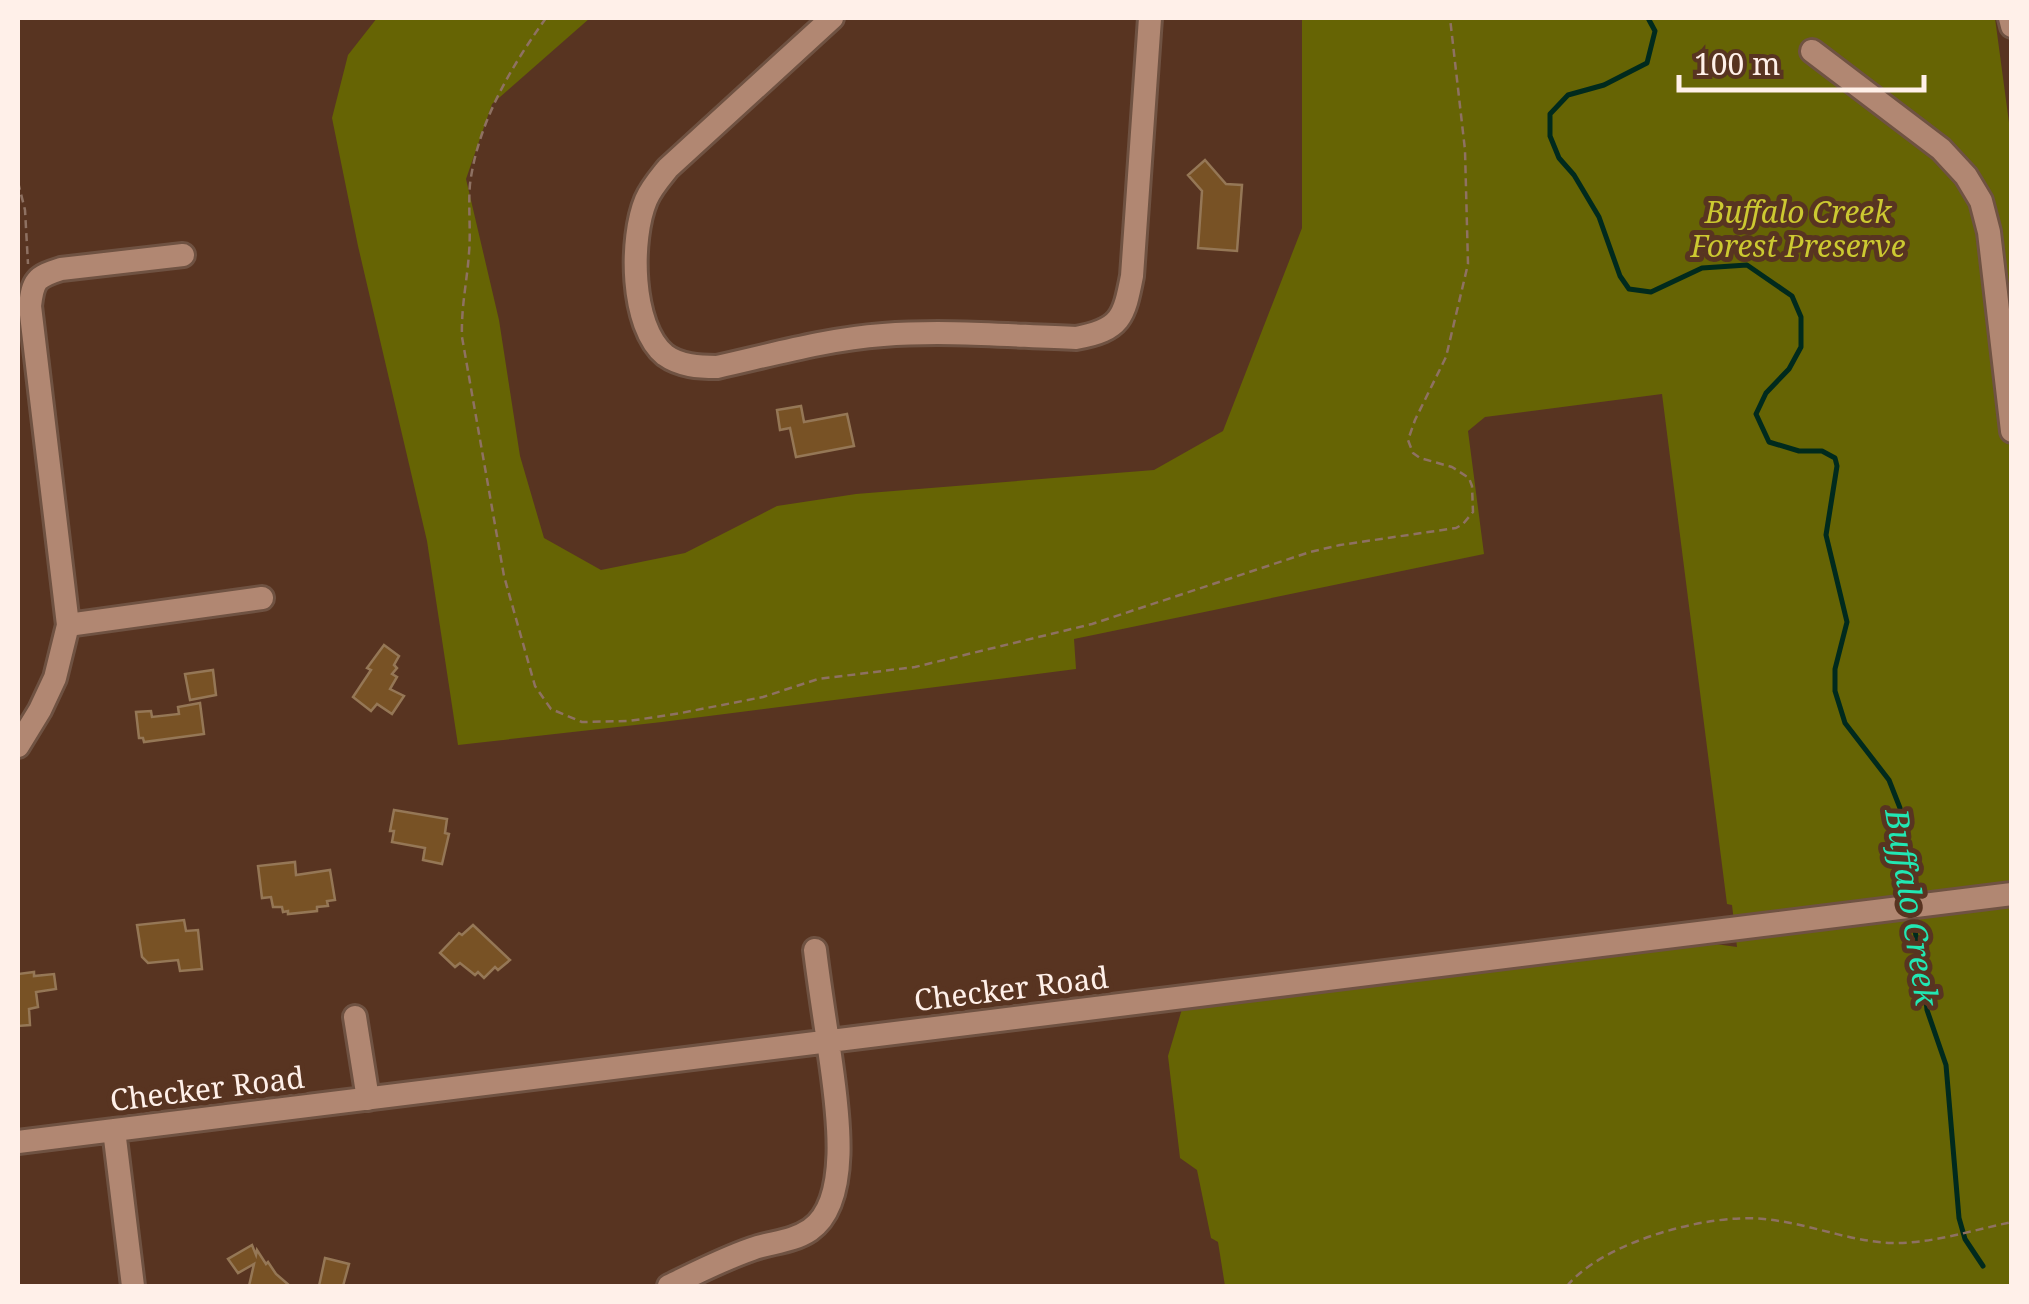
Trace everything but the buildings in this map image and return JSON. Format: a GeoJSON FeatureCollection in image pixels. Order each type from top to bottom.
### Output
{"type":"FeatureCollection","features":[{"type":"Feature","properties":{"kind":"street"},"geometry":{"type":"LineString","coordinates":[[832,18],[668,168],[645,201],[636,240],[638,296],[647,330],[667,356],[699,368],[717,367],[871,336],[922,333],[1076,338],[1107,329],[1125,309],[1132,276],[1150,18]]}},
{"type":"Feature","properties":{"kind":"street"},"geometry":{"type":"LineString","coordinates":[[2010,18],[2012,26]]}},
{"type":"Feature","properties":{"kind":"street"},"geometry":{"type":"LineString","coordinates":[[1812,51],[1941,149],[1966,176],[1981,201],[1989,232],[2012,432]]}},
{"type":"Feature","properties":{"kind":"street"},"geometry":{"type":"LineString","coordinates":[[18,746],[54,678],[68,625],[28,385],[32,290],[44,274],[61,269],[183,255]]}},
{"type":"Feature","properties":{"kind":"street"},"geometry":{"type":"LineString","coordinates":[[68,625],[262,598]]}},
{"type":"Feature","properties":{"kind":"street","name":"Checker Road"},"geometry":{"type":"LineString","coordinates":[[18,1142],[2012,894]]}},
{"type":"Feature","properties":{"kind":"street"},"geometry":{"type":"LineString","coordinates":[[669,1286],[718,1261],[787,1241],[812,1229],[829,1206],[838,1169],[839,1126],[815,950]]}},
{"type":"Feature","properties":{"kind":"street"},"geometry":{"type":"LineString","coordinates":[[355,1018],[368,1098]]}},
{"type":"Feature","properties":{"kind":"street"},"geometry":{"type":"LineString","coordinates":[[114,1130],[134,1286]]}},
{"type":"Feature","properties":{"kind":"path"},"geometry":{"type":"LineString","coordinates":[[546,18],[501,89],[479,142],[470,188],[462,337],[504,576],[534,686],[551,709],[573,720],[592,723],[709,708],[763,697],[818,678],[915,668],[1092,624],[1310,552],[1463,524],[1473,512],[1468,478],[1452,468],[1420,458],[1409,448],[1408,440],[1446,357],[1468,264],[1465,150],[1450,18]]}},
{"type":"Feature","properties":{"kind":"path"},"geometry":{"type":"LineString","coordinates":[[18,182],[25,210],[32,290]]}},
{"type":"Feature","properties":{"kind":"path"},"geometry":{"type":"LineString","coordinates":[[1567,1286],[1594,1264],[1620,1250],[1654,1236],[1722,1220],[1759,1218],[1873,1242],[1921,1241],[2012,1222]]}},
{"type":"Feature","properties":{"kind":"green space","name":"Buffalo Creek Forest Preserve"},"geometry":{"type":"Polygon","coordinates":[[[377,18],[590,18],[492,104],[466,179],[499,320],[520,456],[544,538],[601,570],[685,553],[777,506],[856,494],[1154,470],[1223,431],[1302,228],[1302,18],[1995,18],[2012,145],[2011,1286],[1225,1286],[1218,1242],[1211,1238],[1197,1170],[1180,1158],[1168,1056],[1182,1009],[1708,943],[1737,947],[1732,905],[1727,904],[1662,394],[1485,417],[1468,431],[1484,554],[1074,639],[1076,669],[458,745],[427,541],[332,118],[348,55],[377,18]]]}},
{"type":"Feature","properties":{"kind":"waterway","name":"Buffalo Creek"},"geometry":{"type":"LineString","coordinates":[[1648,18],[1655,31],[1647,63],[1604,85],[1568,95],[1550,114],[1550,136],[1559,158],[1599,217],[1620,276],[1629,289],[1651,292],[1702,268],[1747,265],[1792,296],[1801,317],[1801,347],[1789,369],[1766,393],[1756,414],[1769,442],[1799,451],[1822,451],[1835,458],[1826,535],[1847,622],[1835,669],[1835,691],[1845,723],[1889,780],[1900,808],[1902,872],[1908,898]]}},
{"type":"Feature","properties":{"kind":"waterway","name":"Buffalo Creek"},"geometry":{"type":"LineString","coordinates":[[1911,913],[1927,1010],[1946,1065],[1959,1218],[1965,1239],[1983,1266]]}}]}
